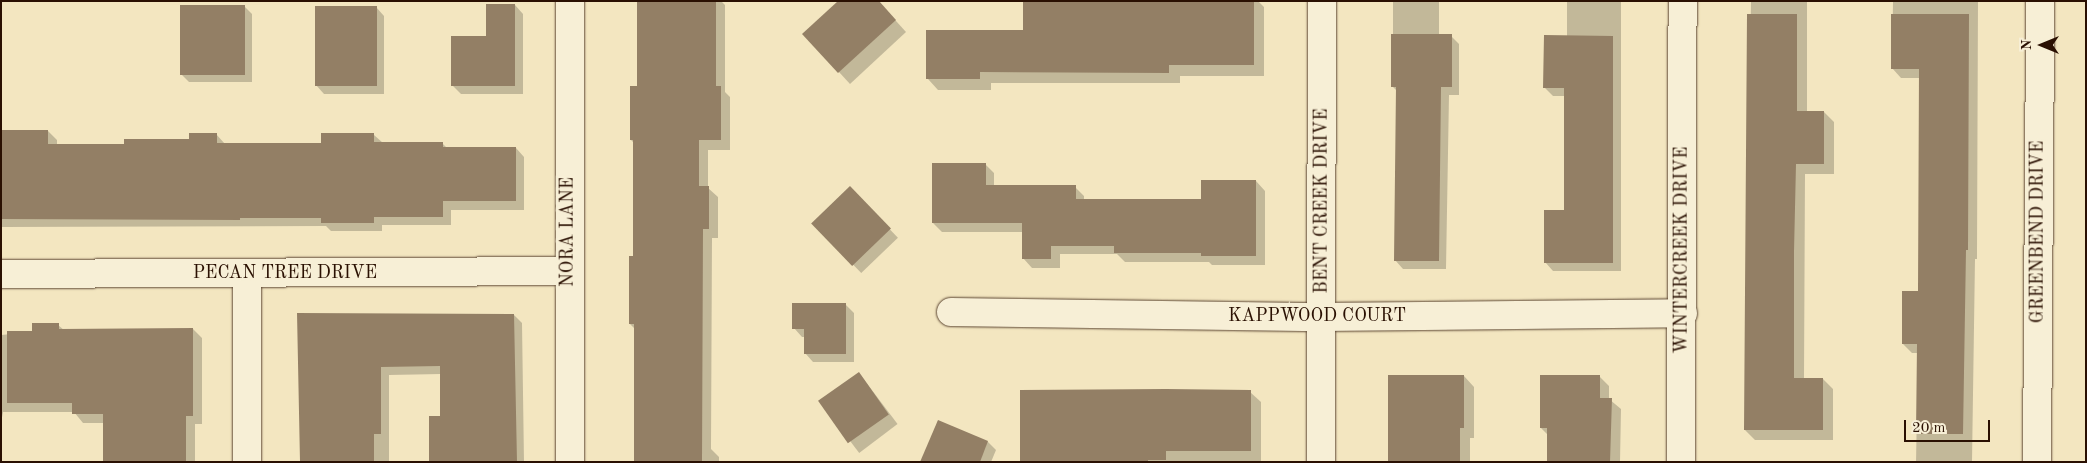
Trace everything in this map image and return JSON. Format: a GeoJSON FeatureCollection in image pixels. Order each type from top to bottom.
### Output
{"type":"FeatureCollection","features":[{"type":"Feature","properties":{"kind":"street","name":"NORA LANE"},"geometry":{"type":"LineString","coordinates":[[570,1],[568,271],[570,462]]}},
{"type":"Feature","properties":{"kind":"street","name":"BENT CREEK DRIVE"},"geometry":{"type":"LineString","coordinates":[[1321,462],[1322,1]]}},
{"type":"Feature","properties":{"kind":"street","name":"WINTERCREEK DRIVE"},"geometry":{"type":"LineString","coordinates":[[1681,462],[1683,1]]}},
{"type":"Feature","properties":{"kind":"street","name":"GREENBEND DRIVE"},"geometry":{"type":"LineString","coordinates":[[2037,462],[2040,1]]}},
{"type":"Feature","properties":{"kind":"street","name":"PECAN TREE DRIVE"},"geometry":{"type":"LineString","coordinates":[[1,274],[568,271]]}},
{"type":"Feature","properties":{"kind":"street"},"geometry":{"type":"LineString","coordinates":[[247,462],[248,273]]}},
{"type":"Feature","properties":{"kind":"street","name":"KAPPWOOD COURT"},"geometry":{"type":"LineString","coordinates":[[951,312],[1322,317],[1683,313]]}},
{"type":"Feature","properties":{"kind":"building"},"geometry":{"type":"Polygon","coordinates":[[[637,1],[716,1],[716,86],[721,86],[721,140],[699,140],[699,186],[709,186],[709,229],[703,229],[702,462],[634,462],[634,324],[629,324],[629,256],[633,256],[633,140],[630,140],[630,86],[637,86],[637,1]]]}},
{"type":"Feature","properties":{"kind":"building"},"geometry":{"type":"Polygon","coordinates":[[[838,1],[879,1],[896,20],[838,73],[802,34],[838,1]]]}},
{"type":"Feature","properties":{"kind":"building"},"geometry":{"type":"Polygon","coordinates":[[[1023,1],[1254,1],[1254,65],[1169,65],[1169,73],[980,72],[980,79],[926,79],[926,30],[1023,30],[1023,1]]]}},
{"type":"Feature","properties":{"kind":"building"},"geometry":{"type":"Polygon","coordinates":[[[486,4],[515,4],[515,86],[451,86],[451,36],[486,36],[486,4]]]}},
{"type":"Feature","properties":{"kind":"building"},"geometry":{"type":"Polygon","coordinates":[[[180,5],[245,5],[245,75],[180,75],[180,5]]]}},
{"type":"Feature","properties":{"kind":"building"},"geometry":{"type":"Polygon","coordinates":[[[315,6],[377,6],[377,86],[315,86],[315,6]]]}},
{"type":"Feature","properties":{"kind":"building"},"geometry":{"type":"Polygon","coordinates":[[[1747,14],[1797,14],[1797,111],[1824,111],[1824,164],[1796,164],[1794,252],[1794,378],[1823,378],[1823,430],[1744,430],[1747,14]]]}},
{"type":"Feature","properties":{"kind":"building"},"geometry":{"type":"Polygon","coordinates":[[[1891,14],[1969,14],[1968,250],[1966,250],[1963,434],[1916,434],[1917,344],[1902,344],[1902,291],[1918,291],[1919,69],[1891,69],[1891,14]]]}},
{"type":"Feature","properties":{"kind":"building"},"geometry":{"type":"Polygon","coordinates":[[[1391,34],[1452,34],[1452,87],[1441,87],[1439,261],[1394,261],[1396,87],[1391,87],[1391,34]]]}},
{"type":"Feature","properties":{"kind":"building"},"geometry":{"type":"Polygon","coordinates":[[[1544,35],[1613,36],[1613,263],[1544,263],[1544,210],[1564,210],[1564,88],[1543,88],[1544,35]]]}},
{"type":"Feature","properties":{"kind":"building"},"geometry":{"type":"Polygon","coordinates":[[[1,130],[48,130],[48,144],[124,144],[124,139],[189,139],[189,133],[217,133],[217,143],[321,143],[321,133],[374,133],[374,142],[443,142],[443,147],[516,147],[516,201],[443,201],[443,217],[374,217],[374,223],[321,223],[321,218],[240,218],[240,220],[1,219],[1,130]]]}},
{"type":"Feature","properties":{"kind":"building"},"geometry":{"type":"Polygon","coordinates":[[[932,163],[986,163],[986,185],[1076,185],[1076,199],[1201,199],[1201,180],[1256,180],[1256,256],[1201,256],[1201,253],[1114,253],[1114,246],[1051,246],[1051,259],[1022,259],[1022,223],[932,223],[932,163]]]}},
{"type":"Feature","properties":{"kind":"building"},"geometry":{"type":"Polygon","coordinates":[[[850,186],[891,228],[852,266],[811,224],[850,186]]]}},
{"type":"Feature","properties":{"kind":"building"},"geometry":{"type":"Polygon","coordinates":[[[792,303],[846,303],[846,354],[804,354],[804,329],[792,329],[792,303]]]}},
{"type":"Feature","properties":{"kind":"building"},"geometry":{"type":"Polygon","coordinates":[[[297,313],[514,314],[517,462],[429,462],[429,416],[440,416],[440,366],[381,367],[381,434],[374,434],[374,462],[300,462],[297,313]]]}},
{"type":"Feature","properties":{"kind":"building"},"geometry":{"type":"Polygon","coordinates":[[[32,323],[59,323],[59,329],[193,328],[193,416],[186,416],[186,462],[103,462],[103,414],[72,414],[72,403],[7,403],[7,331],[32,331],[32,323]]]}},
{"type":"Feature","properties":{"kind":"building"},"geometry":{"type":"Polygon","coordinates":[[[859,372],[889,415],[848,443],[818,401],[859,372]]]}},
{"type":"Feature","properties":{"kind":"building"},"geometry":{"type":"Polygon","coordinates":[[[1388,375],[1464,375],[1464,428],[1460,428],[1460,462],[1388,462],[1388,375]]]}},
{"type":"Feature","properties":{"kind":"building"},"geometry":{"type":"Polygon","coordinates":[[[1540,375],[1600,375],[1600,398],[1612,398],[1610,462],[1547,462],[1547,428],[1540,428],[1540,375]]]}},
{"type":"Feature","properties":{"kind":"building"},"geometry":{"type":"Polygon","coordinates":[[[1020,390],[1251,390],[1251,451],[1166,451],[1166,460],[1148,460],[1148,462],[1020,462],[1020,390]]]}},
{"type":"Feature","properties":{"kind":"building"},"geometry":{"type":"Polygon","coordinates":[[[938,420],[988,441],[980,462],[920,462],[938,420]]]}}]}
